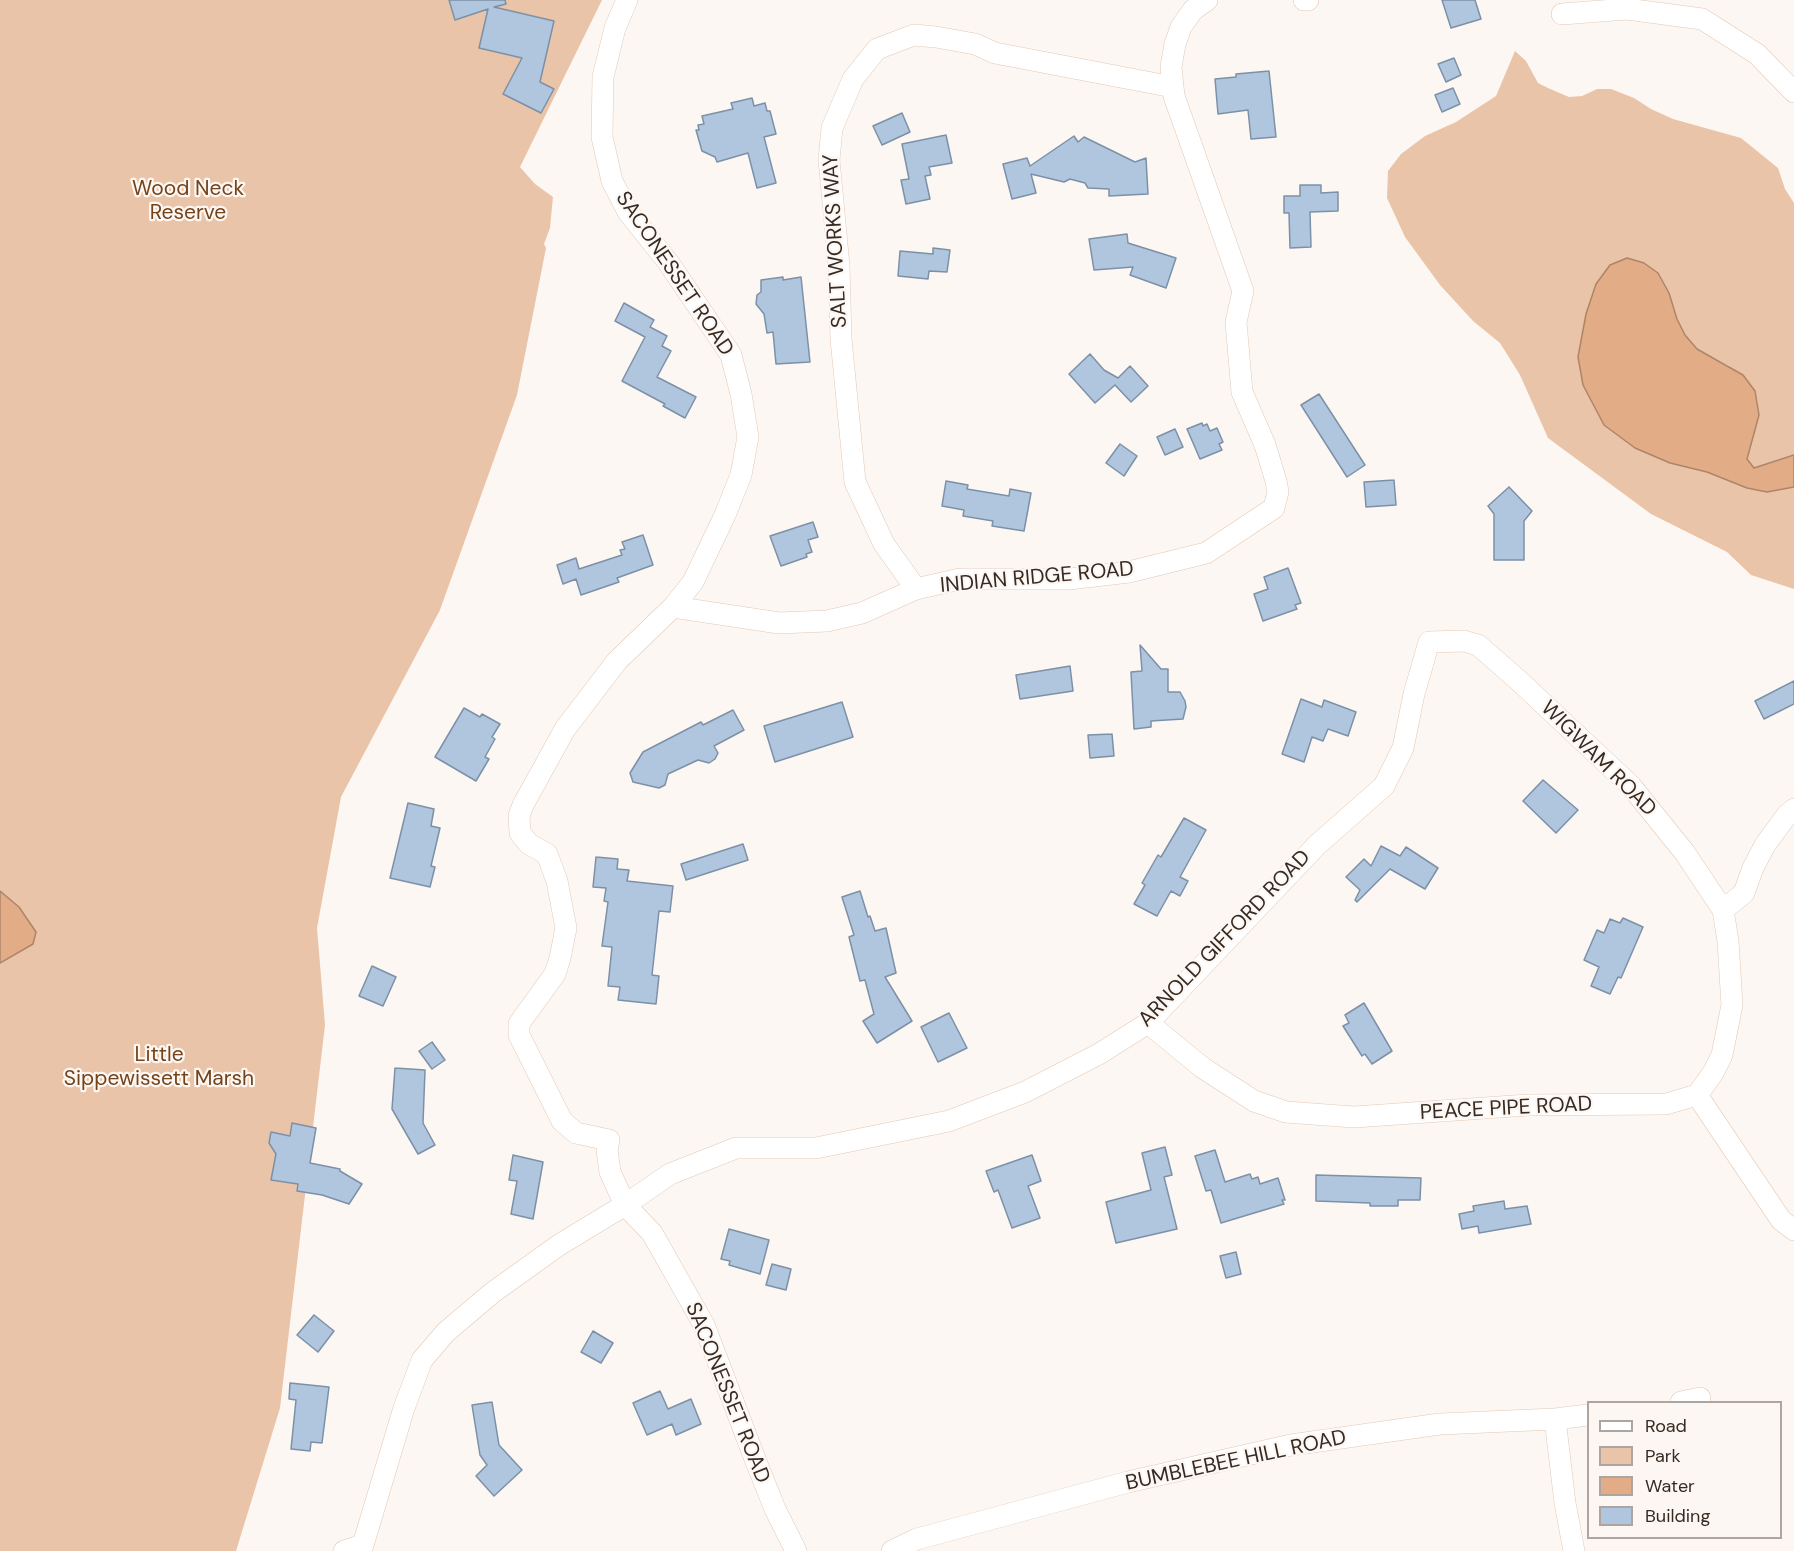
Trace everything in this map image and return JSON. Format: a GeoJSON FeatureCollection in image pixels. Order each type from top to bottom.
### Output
{"type":"FeatureCollection","features":[{"type":"Feature","properties":{"kind":"street","name":"SACONESSET ROAD"},"geometry":{"type":"LineString","coordinates":[[627,0],[615,28],[603,76],[602,136],[612,180],[628,212],[668,261],[731,355],[741,394],[748,437],[741,475],[693,582],[673,607],[617,661],[565,729],[523,805],[519,816],[520,833],[529,844],[547,854],[553,866],[566,928],[555,974],[519,1024],[520,1038],[562,1121],[576,1133],[609,1140],[610,1172],[625,1205],[652,1233],[704,1325],[775,1509],[795,1550]]}},
{"type":"Feature","properties":{"kind":"street"},"geometry":{"type":"LineString","coordinates":[[1173,87],[1171,67],[1181,27],[1193,10],[1207,0]]}},
{"type":"Feature","properties":{"kind":"street"},"geometry":{"type":"LineString","coordinates":[[1563,14],[1627,9],[1702,19],[1757,54],[1794,92]]}},
{"type":"Feature","properties":{"kind":"street","name":"SALT WORKS WAY"},"geometry":{"type":"LineString","coordinates":[[916,589],[884,544],[855,482],[841,339],[839,266],[829,160],[832,128],[853,79],[877,49],[914,35],[936,36],[975,44],[995,53],[1173,87]]}},
{"type":"Feature","properties":{"kind":"street","name":"INDIAN RIDGE ROAD"},"geometry":{"type":"LineString","coordinates":[[673,607],[779,623],[826,621],[862,614],[916,589],[960,579],[1069,579],[1129,572],[1206,553],[1274,508],[1278,492],[1276,481],[1265,446],[1242,392],[1236,322],[1243,291],[1174,96],[1173,87]]}},
{"type":"Feature","properties":{"kind":"street","name":"WIGWAM ROAD"},"geometry":{"type":"LineString","coordinates":[[1429,642],[1464,641],[1478,645],[1518,679],[1631,786],[1685,853],[1723,910]]}},
{"type":"Feature","properties":{"kind":"street","name":"ARNOLD GIFFORD ROAD"},"geometry":{"type":"LineString","coordinates":[[359,1549],[404,1408],[422,1360],[446,1332],[492,1293],[559,1245],[625,1205],[670,1174],[736,1148],[816,1148],[949,1121],[1025,1092],[1099,1054],[1148,1023],[1317,845],[1384,786],[1403,748],[1414,694],[1429,642]]}},
{"type":"Feature","properties":{"kind":"street"},"geometry":{"type":"LineString","coordinates":[[1794,809],[1765,845],[1744,893],[1723,910],[1728,941],[1732,1005],[1722,1055],[1713,1073],[1696,1095],[1781,1220],[1794,1230]]}},
{"type":"Feature","properties":{"kind":"street","name":"PEACE PIPE ROAD"},"geometry":{"type":"LineString","coordinates":[[1148,1023],[1203,1068],[1246,1096],[1286,1112],[1354,1117],[1528,1105],[1666,1104],[1696,1095]]}},
{"type":"Feature","properties":{"kind":"street","name":"BUMBLEBEE HILL ROAD"},"geometry":{"type":"LineString","coordinates":[[892,1551],[917,1539],[1106,1488],[1291,1445],[1440,1424],[1555,1419],[1587,1415]]}},
{"type":"Feature","properties":{"kind":"street"},"geometry":{"type":"LineString","coordinates":[[1555,1419],[1565,1503],[1574,1551]]}},
{"type":"Feature","properties":{"kind":"green space"},"geometry":{"type":"Polygon","coordinates":[[[0,0],[602,0],[520,167],[535,184],[553,197],[550,228],[544,244],[546,248],[517,395],[440,610],[341,797],[317,928],[325,1025],[280,1408],[236,1551],[0,1551],[0,0]]]}},
{"type":"Feature","properties":{"kind":"green space"},"geometry":{"type":"Polygon","coordinates":[[[1515,51],[1526,61],[1538,83],[1548,88],[1569,97],[1582,96],[1597,89],[1611,89],[1634,98],[1673,119],[1741,138],[1778,168],[1785,189],[1794,203],[1794,455],[1754,468],[1747,459],[1759,415],[1729,366],[1697,349],[1685,335],[1669,293],[1670,463],[1707,472],[1747,488],[1794,487],[1794,589],[1751,575],[1727,552],[1651,514],[1548,438],[1520,375],[1500,343],[1473,321],[1440,285],[1405,237],[1387,198],[1388,171],[1401,154],[1425,136],[1456,122],[1496,96],[1515,51]]]}},
{"type":"Feature","properties":{"kind":"water"},"geometry":{"type":"Polygon","coordinates":[[[1627,258],[1644,263],[1658,273],[1669,293],[1685,335],[1697,349],[1743,375],[1755,391],[1759,415],[1747,459],[1754,468],[1794,455],[1794,487],[1767,492],[1747,488],[1707,472],[1670,463],[1635,448],[1604,425],[1583,385],[1578,357],[1586,314],[1596,284],[1610,265],[1627,258]]]}},
{"type":"Feature","properties":{"kind":"water"},"geometry":{"type":"Polygon","coordinates":[[[0,891],[19,907],[36,932],[33,944],[0,963],[0,891]]]}},
{"type":"Feature","properties":{"kind":"building"},"geometry":{"type":"Polygon","coordinates":[[[449,0],[505,0],[506,4],[494,7],[554,21],[540,82],[554,89],[541,113],[503,94],[522,58],[479,48],[488,9],[455,20],[449,0]]]}},
{"type":"Feature","properties":{"kind":"building"},"geometry":{"type":"Polygon","coordinates":[[[1442,0],[1475,0],[1481,19],[1451,28],[1442,0]]]}},
{"type":"Feature","properties":{"kind":"building"},"geometry":{"type":"Polygon","coordinates":[[[1454,58],[1461,75],[1446,82],[1438,64],[1454,58]]]}},
{"type":"Feature","properties":{"kind":"building"},"geometry":{"type":"Polygon","coordinates":[[[1269,71],[1276,137],[1251,139],[1248,110],[1218,114],[1215,79],[1236,77],[1236,74],[1269,71]]]}},
{"type":"Feature","properties":{"kind":"building"},"geometry":{"type":"Polygon","coordinates":[[[1453,88],[1460,104],[1442,112],[1435,95],[1453,88]]]}},
{"type":"Feature","properties":{"kind":"building"},"geometry":{"type":"Polygon","coordinates":[[[752,98],[754,106],[765,103],[767,111],[770,111],[776,134],[764,137],[776,183],[757,188],[748,153],[717,162],[715,157],[702,151],[696,130],[699,130],[698,125],[704,124],[702,116],[733,109],[731,103],[752,98]]]}},
{"type":"Feature","properties":{"kind":"building"},"geometry":{"type":"Polygon","coordinates":[[[902,113],[910,132],[882,145],[873,126],[902,113]]]}},
{"type":"Feature","properties":{"kind":"building"},"geometry":{"type":"Polygon","coordinates":[[[946,135],[952,163],[929,167],[931,175],[925,176],[930,199],[906,204],[901,180],[909,179],[902,144],[946,135]]]}},
{"type":"Feature","properties":{"kind":"building"},"geometry":{"type":"Polygon","coordinates":[[[1074,136],[1078,142],[1084,137],[1135,162],[1146,158],[1148,194],[1109,196],[1109,189],[1088,188],[1085,183],[1070,179],[1064,182],[1031,174],[1036,193],[1012,199],[1003,164],[1027,158],[1030,166],[1074,136]]]}},
{"type":"Feature","properties":{"kind":"building"},"geometry":{"type":"Polygon","coordinates":[[[1300,185],[1321,185],[1321,193],[1338,192],[1338,211],[1310,212],[1311,247],[1290,248],[1289,213],[1284,213],[1284,196],[1300,196],[1300,185]]]}},
{"type":"Feature","properties":{"kind":"building"},"geometry":{"type":"Polygon","coordinates":[[[1127,234],[1128,243],[1176,258],[1166,288],[1130,275],[1133,267],[1094,270],[1089,239],[1127,234]]]}},
{"type":"Feature","properties":{"kind":"building"},"geometry":{"type":"Polygon","coordinates":[[[933,248],[950,250],[947,272],[929,271],[928,279],[898,276],[900,251],[933,254],[933,248]]]}},
{"type":"Feature","properties":{"kind":"building"},"geometry":{"type":"Polygon","coordinates":[[[783,277],[783,280],[801,277],[810,362],[776,364],[773,332],[767,333],[764,314],[756,304],[757,295],[761,292],[761,280],[783,277]]]}},
{"type":"Feature","properties":{"kind":"building"},"geometry":{"type":"Polygon","coordinates":[[[624,303],[654,320],[650,327],[667,336],[662,346],[671,351],[657,377],[696,397],[685,418],[663,406],[665,404],[622,381],[645,337],[615,321],[624,303]]]}},
{"type":"Feature","properties":{"kind":"building"},"geometry":{"type":"Polygon","coordinates":[[[1090,354],[1104,370],[1118,378],[1130,366],[1148,386],[1131,402],[1115,385],[1095,403],[1069,374],[1090,354]]]}},
{"type":"Feature","properties":{"kind":"building"},"geometry":{"type":"Polygon","coordinates":[[[1319,394],[1365,465],[1347,477],[1301,405],[1319,394]]]}},
{"type":"Feature","properties":{"kind":"building"},"geometry":{"type":"Polygon","coordinates":[[[1202,423],[1203,426],[1207,424],[1210,431],[1217,428],[1223,442],[1219,444],[1222,450],[1200,459],[1187,429],[1202,423]]]}},
{"type":"Feature","properties":{"kind":"building"},"geometry":{"type":"Polygon","coordinates":[[[1175,429],[1183,447],[1165,455],[1157,437],[1175,429]]]}},
{"type":"Feature","properties":{"kind":"building"},"geometry":{"type":"Polygon","coordinates":[[[1120,444],[1137,456],[1124,476],[1106,463],[1120,444]]]}},
{"type":"Feature","properties":{"kind":"building"},"geometry":{"type":"Polygon","coordinates":[[[1394,480],[1396,505],[1366,507],[1364,482],[1394,480]]]}},
{"type":"Feature","properties":{"kind":"building"},"geometry":{"type":"Polygon","coordinates":[[[946,481],[968,485],[967,489],[1009,496],[1010,489],[1031,493],[1024,531],[992,526],[993,521],[963,516],[964,510],[942,506],[946,481]]]}},
{"type":"Feature","properties":{"kind":"building"},"geometry":{"type":"Polygon","coordinates":[[[1509,487],[1532,511],[1524,521],[1524,560],[1494,560],[1494,514],[1488,506],[1509,487]]]}},
{"type":"Feature","properties":{"kind":"building"},"geometry":{"type":"Polygon","coordinates":[[[813,522],[818,537],[808,540],[812,552],[806,554],[807,557],[781,566],[770,536],[813,522]]]}},
{"type":"Feature","properties":{"kind":"building"},"geometry":{"type":"Polygon","coordinates":[[[643,535],[653,565],[617,578],[619,582],[581,595],[576,579],[563,584],[557,565],[576,558],[579,569],[622,555],[620,550],[625,549],[622,542],[643,535]]]}},
{"type":"Feature","properties":{"kind":"building"},"geometry":{"type":"Polygon","coordinates":[[[1288,568],[1301,603],[1295,605],[1297,609],[1263,621],[1254,594],[1268,589],[1264,577],[1288,568]]]}},
{"type":"Feature","properties":{"kind":"building"},"geometry":{"type":"Polygon","coordinates":[[[1140,645],[1161,669],[1168,669],[1168,692],[1180,692],[1185,701],[1183,719],[1151,721],[1151,727],[1134,729],[1131,672],[1142,671],[1140,645]]]}},
{"type":"Feature","properties":{"kind":"building"},"geometry":{"type":"Polygon","coordinates":[[[1070,666],[1073,691],[1020,699],[1016,675],[1070,666]]]}},
{"type":"Feature","properties":{"kind":"building"},"geometry":{"type":"Polygon","coordinates":[[[1794,681],[1794,704],[1764,719],[1755,701],[1794,681]]]}},
{"type":"Feature","properties":{"kind":"building"},"geometry":{"type":"Polygon","coordinates":[[[1301,699],[1322,707],[1324,700],[1356,712],[1348,736],[1328,729],[1323,741],[1312,737],[1304,762],[1282,754],[1301,699]]]}},
{"type":"Feature","properties":{"kind":"building"},"geometry":{"type":"Polygon","coordinates":[[[842,702],[853,737],[775,762],[764,726],[842,702]]]}},
{"type":"Feature","properties":{"kind":"building"},"geometry":{"type":"Polygon","coordinates":[[[464,708],[480,717],[482,714],[500,724],[492,737],[495,739],[485,757],[489,759],[476,781],[435,757],[464,708]]]}},
{"type":"Feature","properties":{"kind":"building"},"geometry":{"type":"Polygon","coordinates":[[[733,710],[744,730],[714,746],[718,753],[715,759],[709,763],[698,760],[668,774],[665,785],[659,788],[633,782],[630,773],[643,752],[701,722],[703,725],[733,710]]]}},
{"type":"Feature","properties":{"kind":"building"},"geometry":{"type":"Polygon","coordinates":[[[1112,734],[1114,756],[1090,758],[1088,735],[1112,734]]]}},
{"type":"Feature","properties":{"kind":"building"},"geometry":{"type":"Polygon","coordinates":[[[1543,780],[1578,810],[1556,833],[1523,801],[1543,780]]]}},
{"type":"Feature","properties":{"kind":"building"},"geometry":{"type":"Polygon","coordinates":[[[408,803],[434,809],[431,826],[440,828],[431,866],[435,867],[430,887],[390,878],[408,803]]]}},
{"type":"Feature","properties":{"kind":"building"},"geometry":{"type":"Polygon","coordinates":[[[1184,818],[1206,830],[1180,877],[1188,881],[1180,896],[1171,891],[1157,916],[1134,904],[1145,885],[1142,883],[1158,855],[1161,857],[1184,818]]]}},
{"type":"Feature","properties":{"kind":"building"},"geometry":{"type":"Polygon","coordinates":[[[743,844],[748,860],[686,880],[681,864],[743,844]]]}},
{"type":"Feature","properties":{"kind":"building"},"geometry":{"type":"Polygon","coordinates":[[[1381,846],[1400,856],[1406,847],[1438,868],[1425,889],[1390,869],[1357,902],[1355,900],[1360,890],[1346,877],[1364,859],[1371,866],[1381,846]]]}},
{"type":"Feature","properties":{"kind":"building"},"geometry":{"type":"Polygon","coordinates":[[[596,857],[618,859],[617,869],[629,870],[627,881],[673,886],[670,912],[659,911],[652,975],[659,976],[656,1004],[618,1000],[620,987],[608,986],[612,947],[602,946],[608,902],[604,901],[606,888],[593,887],[596,857]]]}},
{"type":"Feature","properties":{"kind":"building"},"geometry":{"type":"Polygon","coordinates":[[[860,891],[875,931],[886,928],[896,973],[885,977],[912,1021],[877,1043],[863,1021],[874,1014],[865,980],[860,981],[849,937],[854,935],[842,897],[860,891]]]}},
{"type":"Feature","properties":{"kind":"building"},"geometry":{"type":"Polygon","coordinates":[[[1623,918],[1643,927],[1621,978],[1618,977],[1610,994],[1591,986],[1599,967],[1584,960],[1597,930],[1604,933],[1610,919],[1620,923],[1623,918]]]}},
{"type":"Feature","properties":{"kind":"building"},"geometry":{"type":"Polygon","coordinates":[[[372,966],[396,977],[383,1006],[359,996],[372,966]]]}},
{"type":"Feature","properties":{"kind":"building"},"geometry":{"type":"Polygon","coordinates":[[[1364,1003],[1392,1051],[1372,1064],[1365,1054],[1362,1056],[1343,1026],[1349,1023],[1345,1015],[1364,1003]]]}},
{"type":"Feature","properties":{"kind":"building"},"geometry":{"type":"Polygon","coordinates":[[[949,1013],[967,1048],[938,1062],[921,1027],[949,1013]]]}},
{"type":"Feature","properties":{"kind":"building"},"geometry":{"type":"Polygon","coordinates":[[[432,1042],[445,1060],[432,1069],[419,1051],[432,1042]]]}},
{"type":"Feature","properties":{"kind":"building"},"geometry":{"type":"Polygon","coordinates":[[[395,1068],[425,1070],[423,1123],[435,1145],[418,1154],[392,1109],[395,1068]]]}},
{"type":"Feature","properties":{"kind":"building"},"geometry":{"type":"Polygon","coordinates":[[[292,1123],[316,1128],[310,1163],[340,1169],[362,1184],[349,1204],[322,1195],[297,1191],[298,1184],[271,1180],[276,1154],[269,1143],[271,1132],[290,1136],[292,1123]]]}},
{"type":"Feature","properties":{"kind":"building"},"geometry":{"type":"Polygon","coordinates":[[[1165,1147],[1172,1175],[1164,1177],[1177,1229],[1116,1243],[1106,1202],[1151,1190],[1142,1153],[1165,1147]]]}},
{"type":"Feature","properties":{"kind":"building"},"geometry":{"type":"Polygon","coordinates":[[[1215,1150],[1225,1182],[1250,1174],[1252,1179],[1258,1177],[1260,1184],[1278,1178],[1285,1200],[1282,1200],[1284,1204],[1221,1223],[1211,1190],[1206,1191],[1195,1156],[1215,1150]]]}},
{"type":"Feature","properties":{"kind":"building"},"geometry":{"type":"Polygon","coordinates":[[[513,1155],[543,1162],[533,1219],[511,1214],[517,1181],[509,1180],[513,1155]]]}},
{"type":"Feature","properties":{"kind":"building"},"geometry":{"type":"Polygon","coordinates":[[[1032,1155],[1041,1181],[1028,1186],[1040,1218],[1012,1228],[998,1190],[994,1192],[986,1171],[1032,1155]]]}},
{"type":"Feature","properties":{"kind":"building"},"geometry":{"type":"Polygon","coordinates":[[[1316,1175],[1421,1178],[1420,1200],[1398,1200],[1398,1206],[1316,1201],[1316,1175]]]}},
{"type":"Feature","properties":{"kind":"building"},"geometry":{"type":"Polygon","coordinates":[[[1504,1201],[1505,1209],[1527,1206],[1531,1224],[1479,1233],[1478,1226],[1462,1229],[1459,1214],[1474,1211],[1473,1206],[1504,1201]]]}},
{"type":"Feature","properties":{"kind":"building"},"geometry":{"type":"Polygon","coordinates":[[[729,1229],[769,1240],[760,1274],[729,1265],[730,1261],[721,1259],[729,1229]]]}},
{"type":"Feature","properties":{"kind":"building"},"geometry":{"type":"Polygon","coordinates":[[[1236,1252],[1241,1274],[1226,1278],[1220,1256],[1236,1252]]]}},
{"type":"Feature","properties":{"kind":"building"},"geometry":{"type":"Polygon","coordinates":[[[772,1264],[791,1269],[786,1290],[766,1285],[772,1264]]]}},
{"type":"Feature","properties":{"kind":"building"},"geometry":{"type":"Polygon","coordinates":[[[314,1315],[334,1331],[318,1352],[297,1335],[314,1315]]]}},
{"type":"Feature","properties":{"kind":"building"},"geometry":{"type":"Polygon","coordinates":[[[593,1331],[613,1343],[601,1363],[581,1352],[593,1331]]]}},
{"type":"Feature","properties":{"kind":"building"},"geometry":{"type":"Polygon","coordinates":[[[290,1383],[329,1387],[322,1443],[311,1442],[310,1451],[291,1449],[296,1400],[289,1399],[290,1383]]]}},
{"type":"Feature","properties":{"kind":"building"},"geometry":{"type":"Polygon","coordinates":[[[660,1391],[668,1409],[691,1399],[701,1424],[676,1435],[672,1424],[647,1435],[633,1403],[660,1391]]]}},
{"type":"Feature","properties":{"kind":"building"},"geometry":{"type":"Polygon","coordinates":[[[492,1402],[499,1445],[522,1470],[494,1496],[476,1476],[487,1465],[480,1455],[472,1405],[492,1402]]]}},
{"type":"Feature","properties":{"kind":"park label","name":"Wood Neck Reserve"},"geometry":{"type":"Point","coordinates":[188,201]}},
{"type":"Feature","properties":{"kind":"park label","name":"Little Sippewissett Marsh"},"geometry":{"type":"Point","coordinates":[159,1067]}}]}
